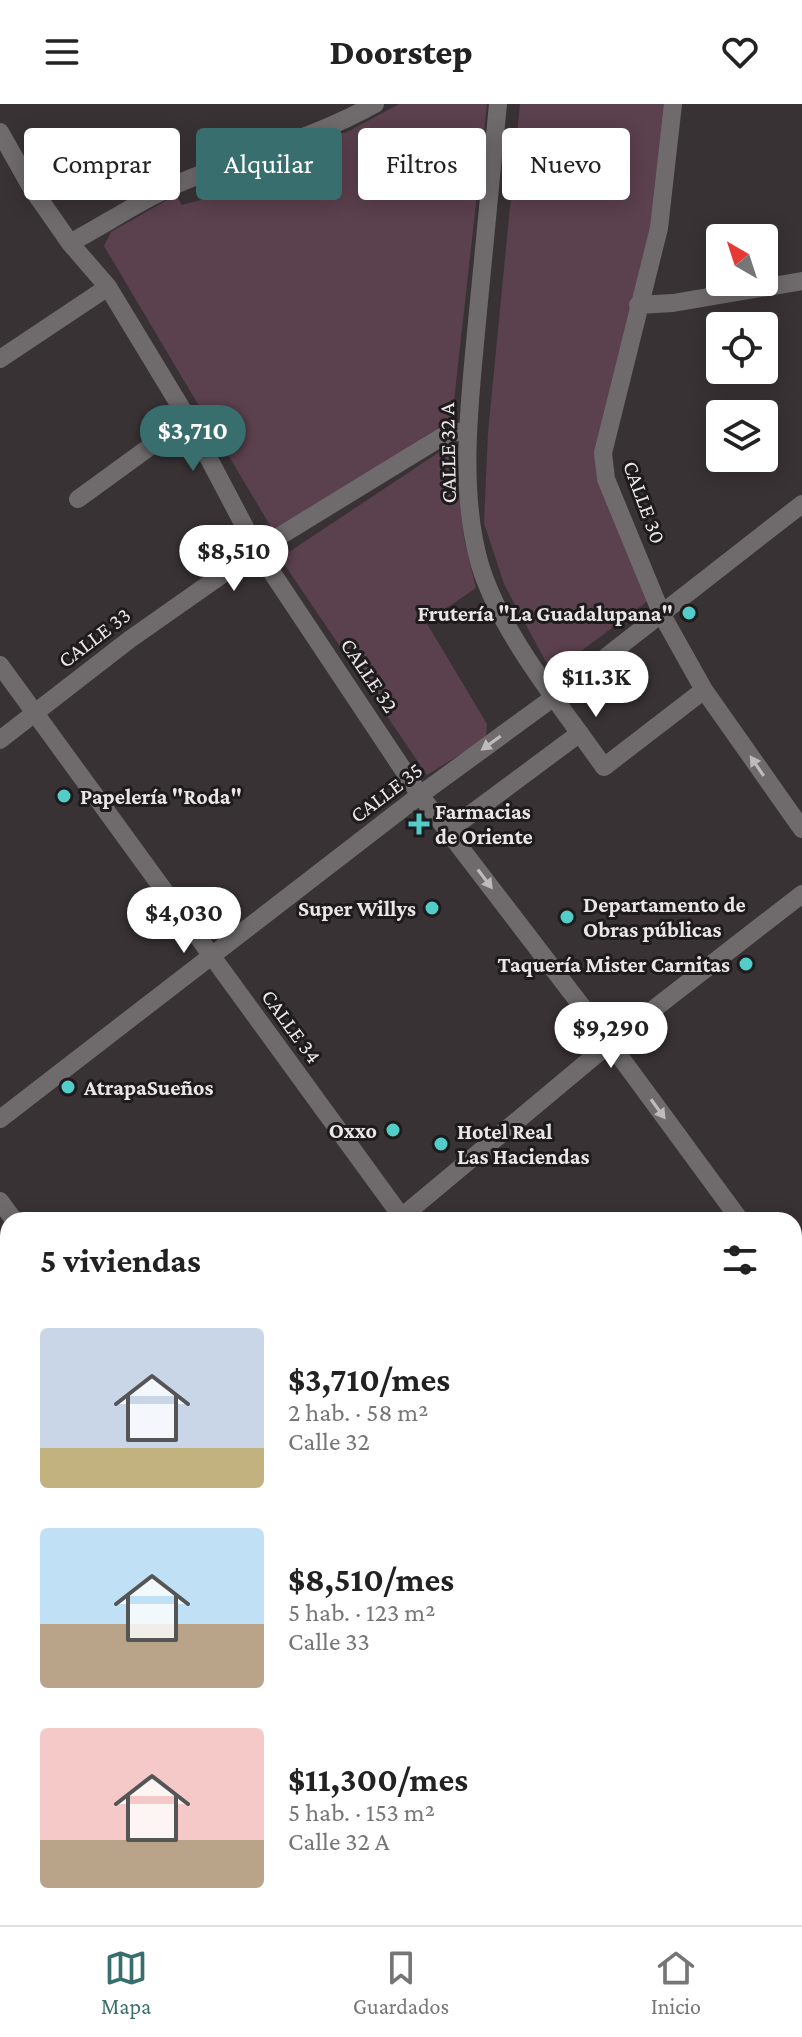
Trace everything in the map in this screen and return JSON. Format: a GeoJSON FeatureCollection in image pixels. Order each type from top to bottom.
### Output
{"type":"FeatureCollection","features":[{"type":"Feature","properties":{"kind":"street"},"geometry":{"type":"LineString","coordinates":[[70,243],[143,200],[193,177],[346,120],[375,104]]}},
{"type":"Feature","properties":{"kind":"street","name":"CALLE 32 A"},"geometry":{"type":"LineString","coordinates":[[498,104],[467,431],[473,532],[480,566],[499,610],[554,697],[604,767],[704,690]]}},
{"type":"Feature","properties":{"kind":"street","name":"CALLE 30"},"geometry":{"type":"LineString","coordinates":[[673,104],[659,228],[603,453],[606,479],[662,615],[704,690],[802,829]]}},
{"type":"Feature","properties":{"kind":"street","name":"CALLE 32"},"geometry":{"type":"LineString","coordinates":[[0,132],[31,187],[70,243],[108,287],[188,419],[257,550],[420,795],[610,1043],[734,1212]]}},
{"type":"Feature","properties":{"kind":"street"},"geometry":{"type":"LineString","coordinates":[[638,305],[673,303],[802,281]]}},
{"type":"Feature","properties":{"kind":"street"},"geometry":{"type":"LineString","coordinates":[[0,359],[108,287]]}},
{"type":"Feature","properties":{"kind":"street"},"geometry":{"type":"LineString","coordinates":[[78,499],[188,419]]}},
{"type":"Feature","properties":{"kind":"street","name":"CALLE 33"},"geometry":{"type":"LineString","coordinates":[[0,740],[129,640],[257,550],[448,433],[467,431]]}},
{"type":"Feature","properties":{"kind":"street","name":"CALLE 35"},"geometry":{"type":"LineString","coordinates":[[0,1119],[420,795],[662,615],[802,504]]}},
{"type":"Feature","properties":{"kind":"street","name":"CALLE 34"},"geometry":{"type":"LineString","coordinates":[[0,665],[397,1212]]}},
{"type":"Feature","properties":{"kind":"street"},"geometry":{"type":"LineString","coordinates":[[448,831],[580,733]]}},
{"type":"Feature","properties":{"kind":"street"},"geometry":{"type":"LineString","coordinates":[[410,1212],[610,1043],[802,894]]}},
{"type":"Feature","properties":{"kind":"shaded area"},"geometry":{"type":"Polygon","coordinates":[[[399,104],[487,104],[484,128],[358,128],[358,200],[476,200],[452,419],[274,532],[104,246],[111,232],[167,200],[179,200],[182,205],[201,200],[342,200],[342,134],[399,104]]]}},
{"type":"Feature","properties":{"kind":"shaded area"},"geometry":{"type":"Polygon","coordinates":[[[520,104],[667,104],[654,239],[598,449],[649,600],[552,673],[504,584],[484,523],[488,433],[511,200],[630,200],[630,128],[518,128],[520,104]]]}},
{"type":"Feature","properties":{"kind":"shaded area"},"geometry":{"type":"Polygon","coordinates":[[[450,445],[463,449],[461,494],[464,539],[476,588],[426,622],[487,724],[486,738],[427,775],[280,558],[450,445]]]}},
{"type":"Feature","properties":{"kind":"place","name":"Frutería \"La Guadalupana\""},"geometry":{"type":"Point","coordinates":[689,613]}},
{"type":"Feature","properties":{"kind":"place","name":"Papelería \"Roda\""},"geometry":{"type":"Point","coordinates":[64,796]}},
{"type":"Feature","properties":{"kind":"place","name":"Farmacias de Oriente"},"geometry":{"type":"Point","coordinates":[419,824]}},
{"type":"Feature","properties":{"kind":"place","name":"Super Willys"},"geometry":{"type":"Point","coordinates":[432,908]}},
{"type":"Feature","properties":{"kind":"place","name":"Departamento de Obras públicas"},"geometry":{"type":"Point","coordinates":[567,917]}},
{"type":"Feature","properties":{"kind":"place","name":"Taquería Mister Carnitas"},"geometry":{"type":"Point","coordinates":[746,964]}},
{"type":"Feature","properties":{"kind":"place","name":"AtrapaSueños"},"geometry":{"type":"Point","coordinates":[68,1087]}},
{"type":"Feature","properties":{"kind":"place","name":"Oxxo"},"geometry":{"type":"Point","coordinates":[393,1130]}},
{"type":"Feature","properties":{"kind":"place","name":"Hotel Real Las Haciendas"},"geometry":{"type":"Point","coordinates":[441,1144]}}]}
